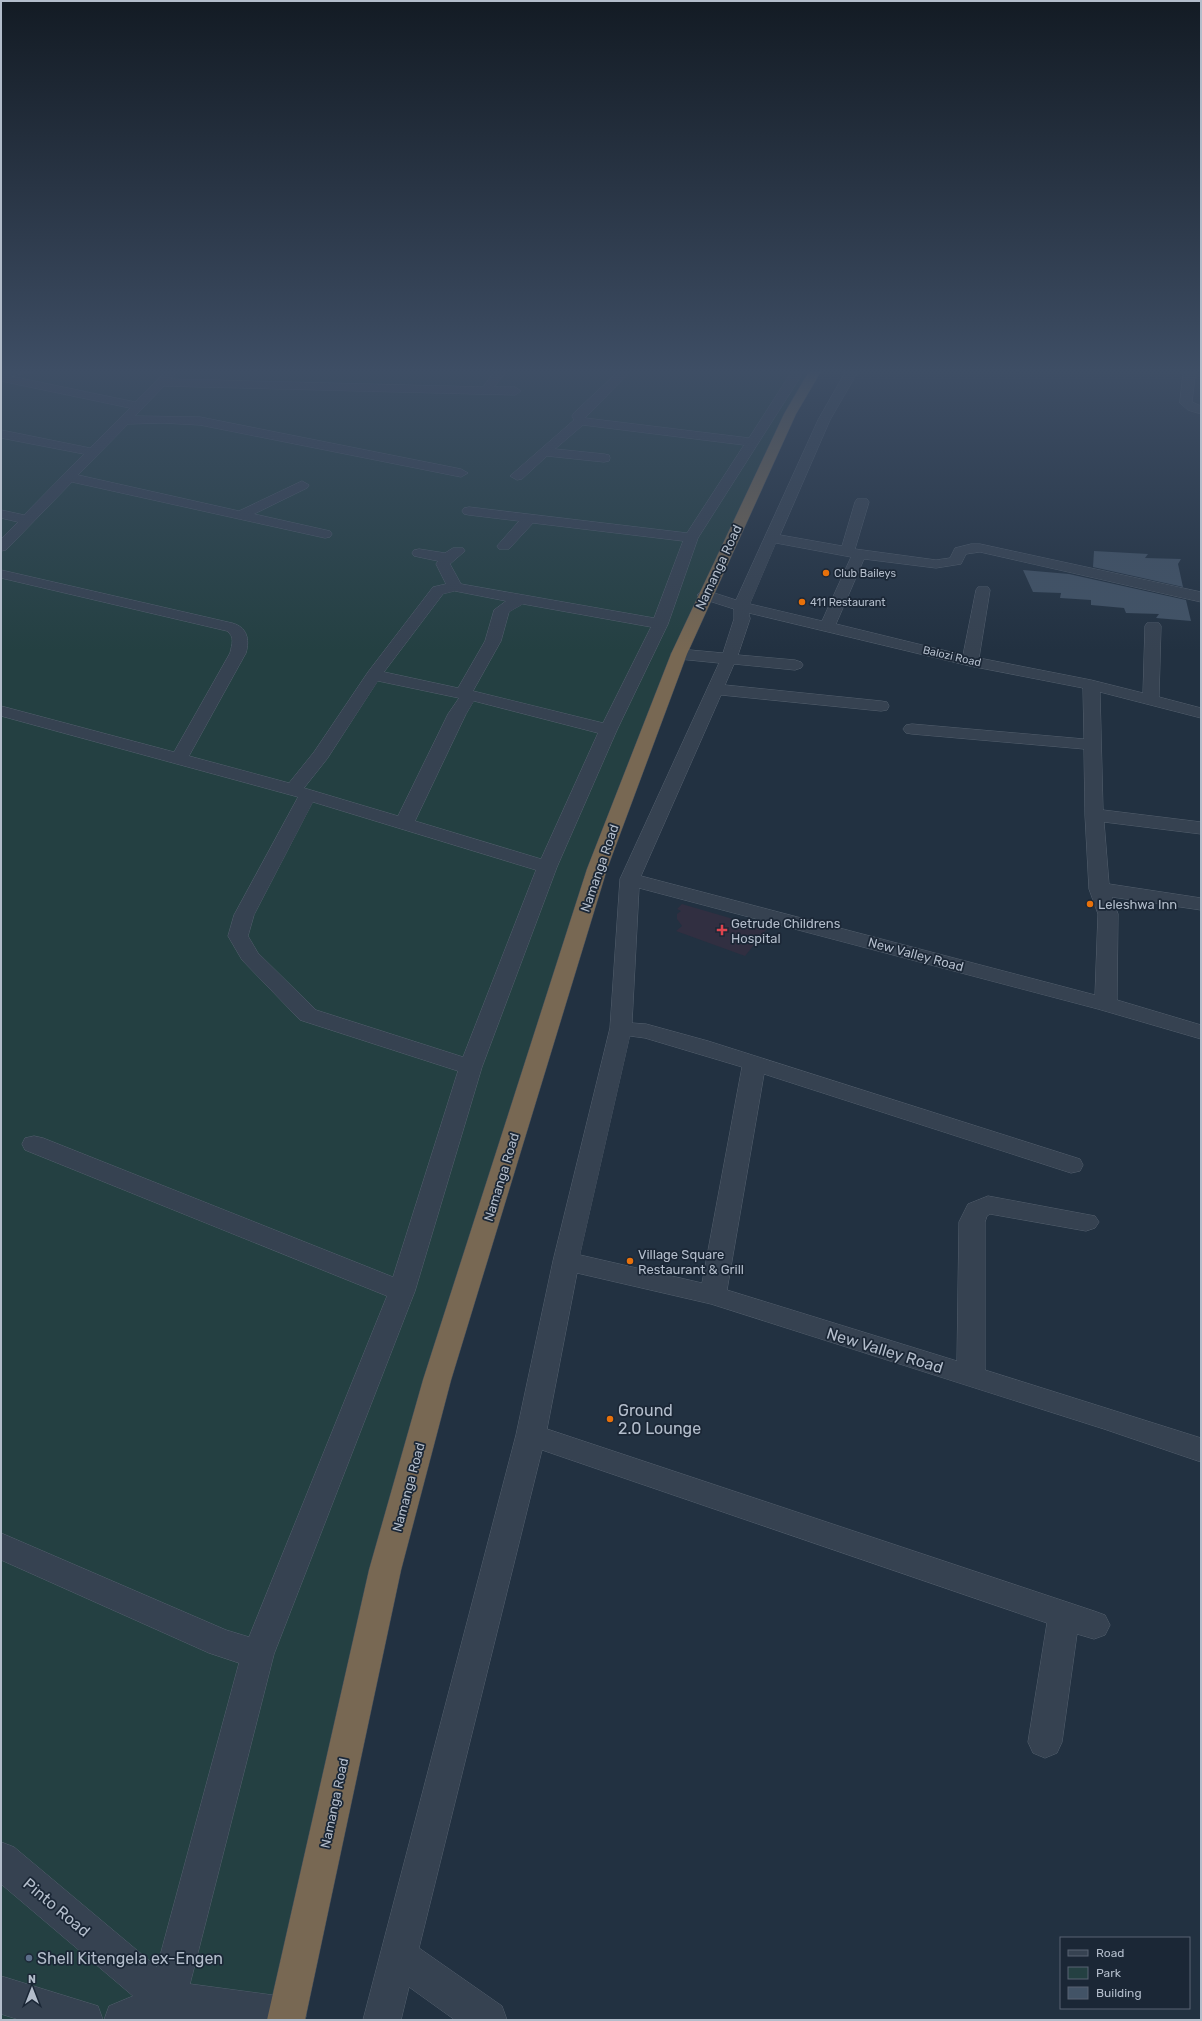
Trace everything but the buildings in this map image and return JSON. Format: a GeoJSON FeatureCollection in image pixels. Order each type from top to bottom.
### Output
{"type":"FeatureCollection","features":[{"type":"Feature","properties":{"kind":"highway","name":"Namanga Road"},"geometry":{"type":"LineString","coordinates":[[286,2018],[385,1570],[437,1380],[597,870],[679,654],[767,462]]}},
{"type":"Feature","properties":{"kind":"street"},"geometry":{"type":"LineString","coordinates":[[1,546],[83,462]]}},
{"type":"Feature","properties":{"kind":"street"},"geometry":{"type":"LineString","coordinates":[[408,462],[462,473]]}},
{"type":"Feature","properties":{"kind":"street"},"geometry":{"type":"LineString","coordinates":[[517,476],[533,462]]}},
{"type":"Feature","properties":{"kind":"street"},"geometry":{"type":"LineString","coordinates":[[167,2000],[258,1654],[402,1291],[471,1066],[547,867],[608,730],[660,624],[691,538],[739,462]]}},
{"type":"Feature","properties":{"kind":"street"},"geometry":{"type":"LineString","coordinates":[[382,2020],[531,1435],[566,1261],[621,1028],[630,879],[716,689],[729,658],[742,619],[741,606],[805,462]]}},
{"type":"Feature","properties":{"kind":"street"},"geometry":{"type":"LineString","coordinates":[[68,477],[325,534]]}},
{"type":"Feature","properties":{"kind":"street"},"geometry":{"type":"LineString","coordinates":[[242,515],[302,485]]}},
{"type":"Feature","properties":{"kind":"street"},"geometry":{"type":"LineString","coordinates":[[827,626],[853,553],[862,502]]}},
{"type":"Feature","properties":{"kind":"street"},"geometry":{"type":"LineString","coordinates":[[469,511],[691,538]]}},
{"type":"Feature","properties":{"kind":"street"},"geometry":{"type":"LineString","coordinates":[[1,514],[27,520]]}},
{"type":"Feature","properties":{"kind":"street"},"geometry":{"type":"LineString","coordinates":[[504,546],[530,518]]}},
{"type":"Feature","properties":{"kind":"street"},"geometry":{"type":"LineString","coordinates":[[772,538],[853,553],[940,564],[956,561],[960,551],[964,549],[980,548],[1201,597]]}},
{"type":"Feature","properties":{"kind":"street"},"geometry":{"type":"LineString","coordinates":[[419,553],[452,555],[443,564],[455,588]]}},
{"type":"Feature","properties":{"kind":"street"},"geometry":{"type":"LineString","coordinates":[[1,574],[232,628],[238,633],[241,642],[238,653],[179,759]]}},
{"type":"Feature","properties":{"kind":"street"},"geometry":{"type":"LineString","coordinates":[[471,1066],[308,1015],[249,956],[238,936],[244,916],[300,792],[321,755],[374,675],[438,590],[455,588],[660,624]]}},
{"type":"Feature","properties":{"kind":"street"},"geometry":{"type":"LineString","coordinates":[[970,661],[983,590]]}},
{"type":"Feature","properties":{"kind":"street","name":"Balozi Road"},"geometry":{"type":"LineString","coordinates":[[705,595],[741,606],[970,661],[1091,685],[1201,713]]}},
{"type":"Feature","properties":{"kind":"street"},"geometry":{"type":"LineString","coordinates":[[404,824],[466,694],[494,641],[502,610],[520,599]]}},
{"type":"Feature","properties":{"kind":"street"},"geometry":{"type":"LineString","coordinates":[[1151,700],[1153,626]]}},
{"type":"Feature","properties":{"kind":"street"},"geometry":{"type":"LineString","coordinates":[[679,654],[795,664]]}},
{"type":"Feature","properties":{"kind":"street"},"geometry":{"type":"LineString","coordinates":[[374,675],[466,694],[608,730]]}},
{"type":"Feature","properties":{"kind":"street"},"geometry":{"type":"LineString","coordinates":[[1091,685],[1094,815],[1099,889],[1108,914],[1106,1004]]}},
{"type":"Feature","properties":{"kind":"street"},"geometry":{"type":"LineString","coordinates":[[716,689],[880,706]]}},
{"type":"Feature","properties":{"kind":"street"},"geometry":{"type":"LineString","coordinates":[[1,711],[300,792],[547,867]]}},
{"type":"Feature","properties":{"kind":"street"},"geometry":{"type":"LineString","coordinates":[[912,729],[1092,745]]}},
{"type":"Feature","properties":{"kind":"street"},"geometry":{"type":"LineString","coordinates":[[1094,815],[1201,828]]}},
{"type":"Feature","properties":{"kind":"street","name":"New Valley Road"},"geometry":{"type":"LineString","coordinates":[[630,879],[1106,1004],[1201,1032]]}},
{"type":"Feature","properties":{"kind":"street"},"geometry":{"type":"LineString","coordinates":[[1099,889],[1201,904]]}},
{"type":"Feature","properties":{"kind":"street"},"geometry":{"type":"LineString","coordinates":[[621,1028],[646,1031],[754,1063],[1071,1165]]}},
{"type":"Feature","properties":{"kind":"street"},"geometry":{"type":"LineString","coordinates":[[714,1295],[754,1063]]}},
{"type":"Feature","properties":{"kind":"street"},"geometry":{"type":"LineString","coordinates":[[34,1144],[402,1291]]}},
{"type":"Feature","properties":{"kind":"street"},"geometry":{"type":"LineString","coordinates":[[970,1377],[972,1222],[977,1210],[988,1205],[1086,1222]]}},
{"type":"Feature","properties":{"kind":"street","name":"New Valley Road"},"geometry":{"type":"LineString","coordinates":[[566,1261],[714,1295],[970,1377],[1109,1419],[1201,1450]]}},
{"type":"Feature","properties":{"kind":"street"},"geometry":{"type":"LineString","coordinates":[[531,1435],[1094,1625]]}},
{"type":"Feature","properties":{"kind":"street"},"geometry":{"type":"LineString","coordinates":[[1,1546],[221,1643],[258,1654]]}},
{"type":"Feature","properties":{"kind":"street"},"geometry":{"type":"LineString","coordinates":[[1045,1742],[1064,1615]]}},
{"type":"Feature","properties":{"kind":"street","name":"Pinto Road"},"geometry":{"type":"LineString","coordinates":[[1,1860],[167,2000]]}},
{"type":"Feature","properties":{"kind":"street"},"geometry":{"type":"LineString","coordinates":[[398,1956],[488,2020]]}},
{"type":"Feature","properties":{"kind":"street"},"geometry":{"type":"LineString","coordinates":[[1,1995],[84,2020]]}},
{"type":"Feature","properties":{"kind":"street"},"geometry":{"type":"LineString","coordinates":[[123,2020],[167,2000],[286,2018]]}},
{"type":"Feature","properties":{"kind":"shaded area","name":"Getrude Childrens Hospital"},"geometry":{"type":"Polygon","coordinates":[[[682,904],[767,929],[745,956],[676,931],[682,926],[677,919],[677,914],[681,911],[677,909],[682,904]]]}},
{"type":"Feature","properties":{"kind":"green space"},"geometry":{"type":"Polygon","coordinates":[[[1,462],[765,462],[591,863],[437,1380],[286,2020],[1,2020],[1,462]]]}},
{"type":"Feature","properties":{"kind":"place","name":"Club Baileys"},"geometry":{"type":"Point","coordinates":[826,573]}},
{"type":"Feature","properties":{"kind":"place","name":"411 Restaurant"},"geometry":{"type":"Point","coordinates":[802,602]}},
{"type":"Feature","properties":{"kind":"place","name":"Leleshwa Inn"},"geometry":{"type":"Point","coordinates":[1090,904]}},
{"type":"Feature","properties":{"kind":"place","name":"Getrude Childrens Hospital"},"geometry":{"type":"Point","coordinates":[722,930]}},
{"type":"Feature","properties":{"kind":"place","name":"Village Square Restaurant & Grill"},"geometry":{"type":"Point","coordinates":[630,1261]}},
{"type":"Feature","properties":{"kind":"place","name":"Ground 2.0 Lounge"},"geometry":{"type":"Point","coordinates":[610,1419]}},
{"type":"Feature","properties":{"kind":"place","name":"Shell Kitengela ex-Engen"},"geometry":{"type":"Point","coordinates":[29,1958]}}]}
